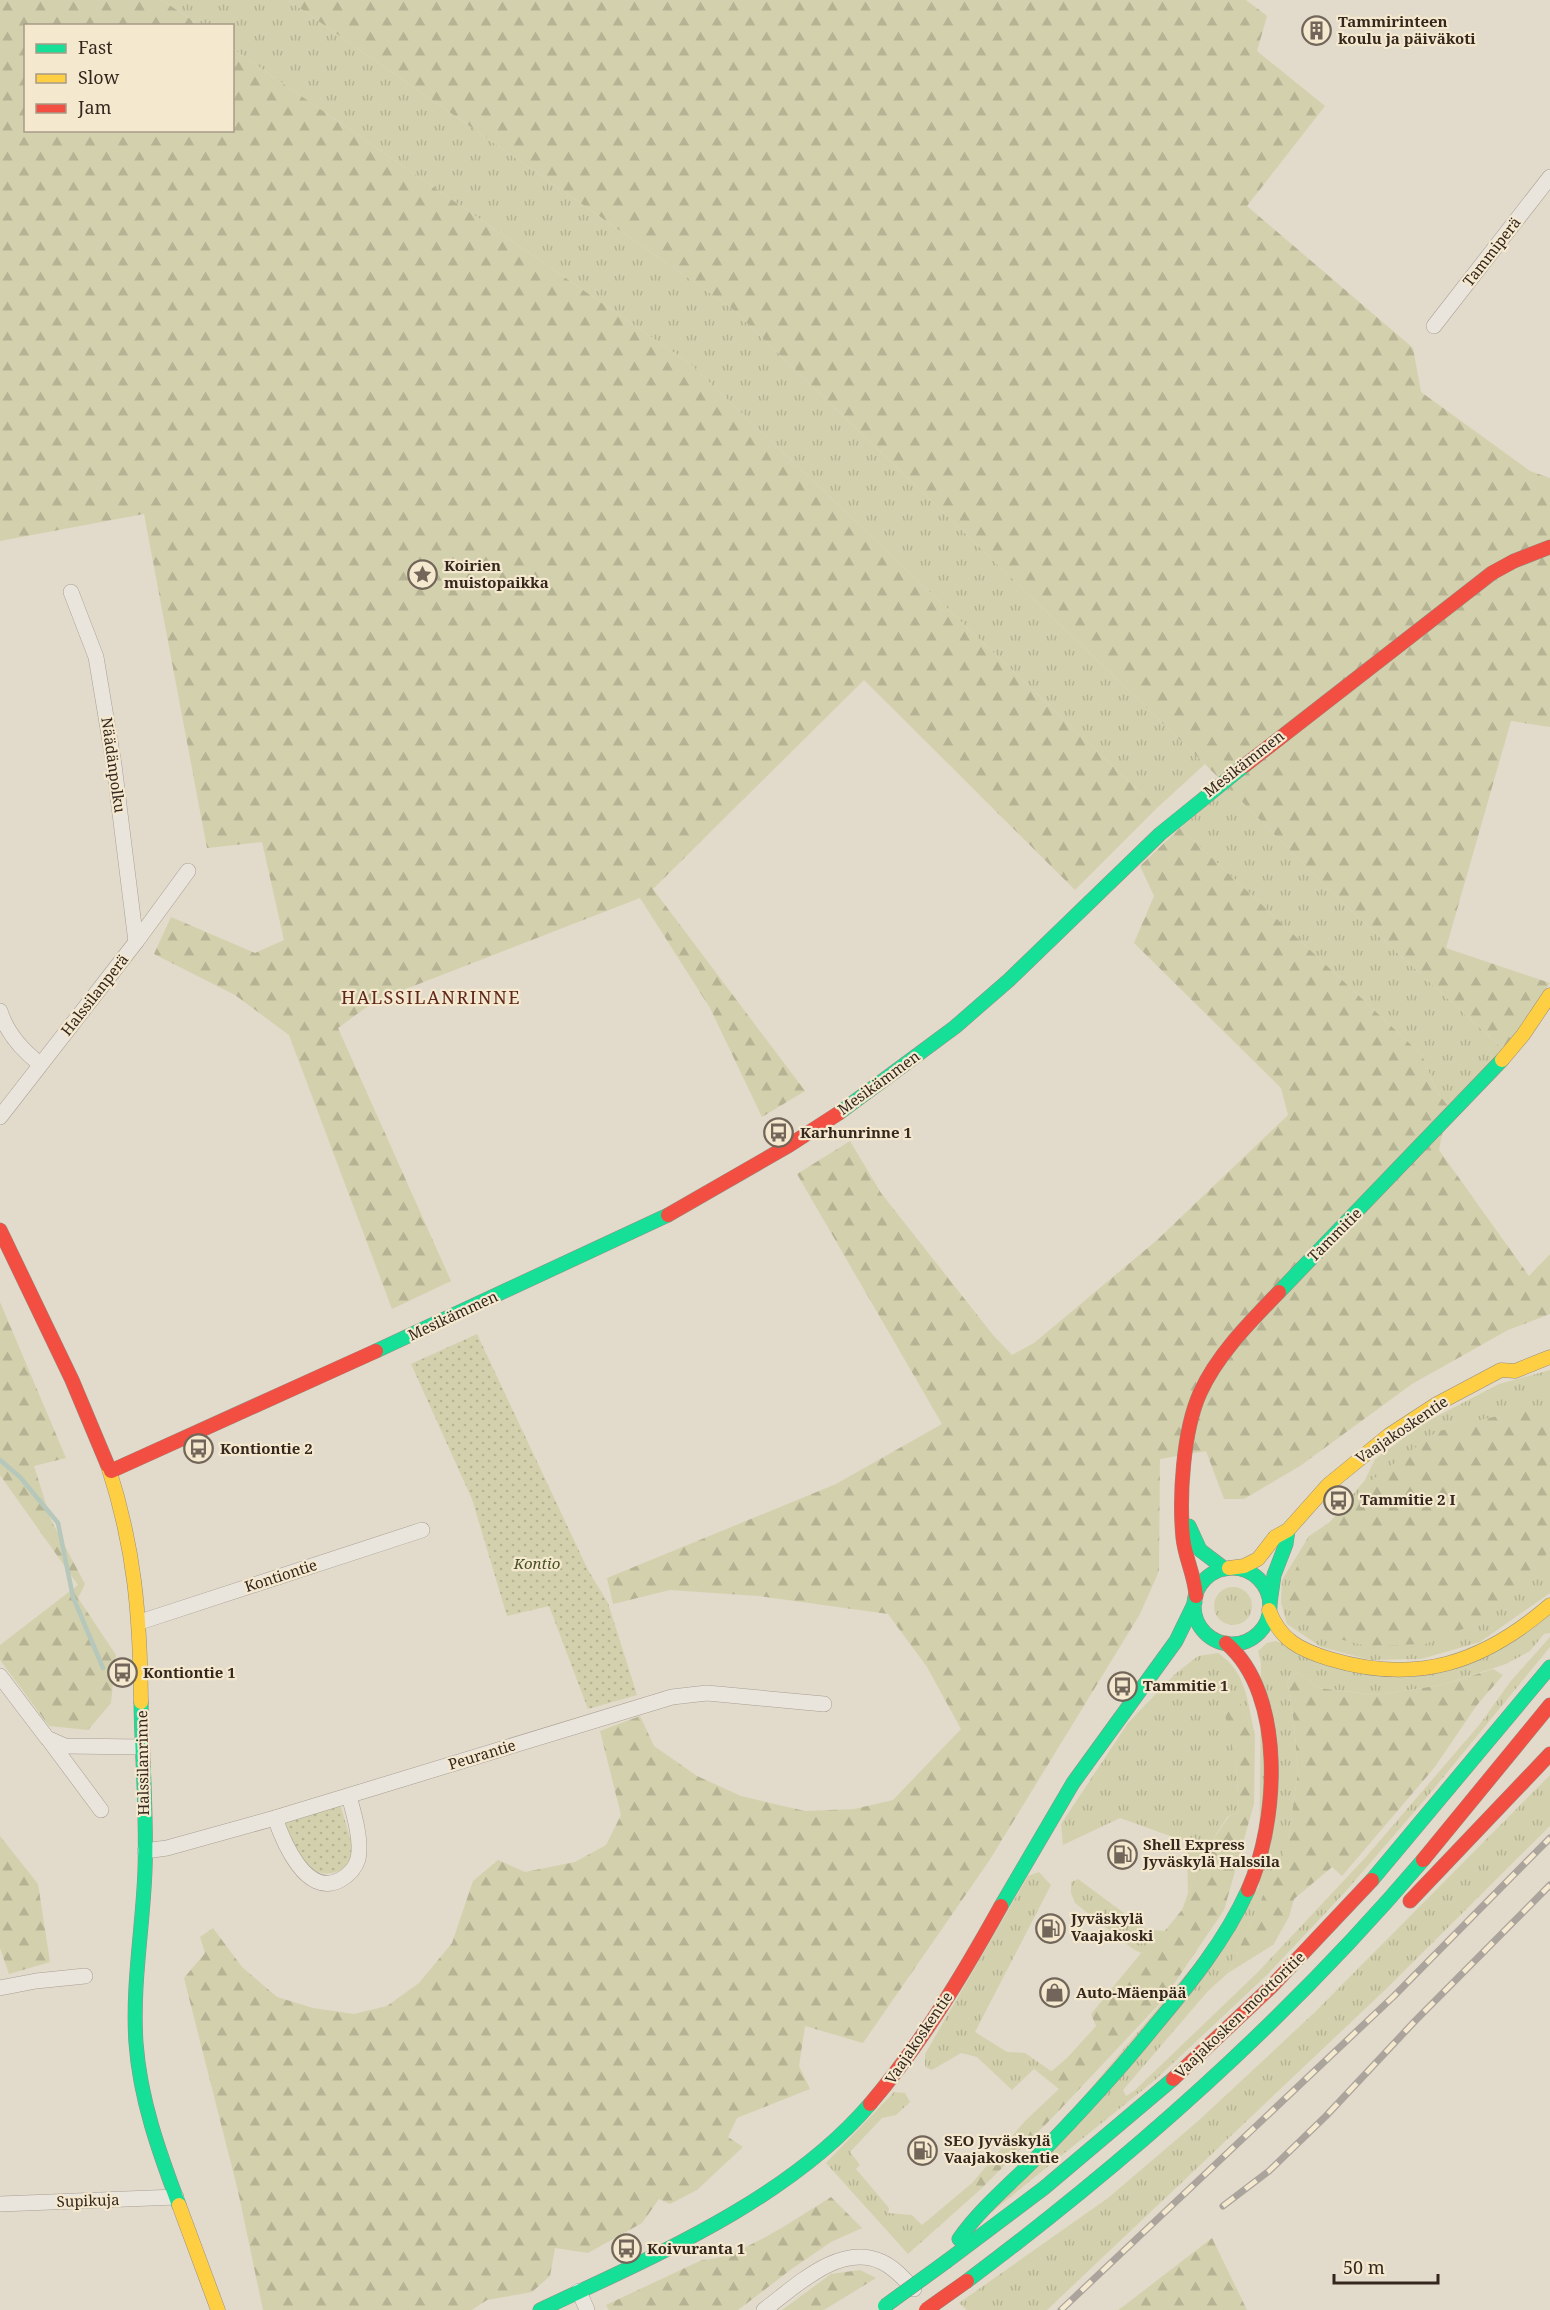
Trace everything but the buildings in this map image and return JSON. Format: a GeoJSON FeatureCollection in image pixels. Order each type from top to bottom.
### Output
{"type":"FeatureCollection","features":[{"type":"Feature","properties":{"kind":"main road","name":"Mesikämmen"},"geometry":{"type":"LineString","coordinates":[[111,1471],[662,1219],[788,1146],[850,1105],[955,1027],[1009,981],[1160,834],[1240,766],[1483,579],[1514,561],[1550,547]]}},
{"type":"Feature","properties":{"kind":"main road","name":"Tammitie"},"geometry":{"type":"LineString","coordinates":[[1196,1599],[1195,1580],[1185,1552],[1183,1536],[1182,1471],[1193,1416],[1199,1395],[1209,1376],[1232,1342],[1269,1302],[1493,1071],[1523,1035],[1550,995]]}},
{"type":"Feature","properties":{"kind":"main road","name":"Halssilanrinne"},"geometry":{"type":"LineString","coordinates":[[0,1230],[70,1377],[111,1471],[132,1556],[140,1622],[145,1851],[138,1961],[136,2042],[150,2126],[207,2272],[218,2310]]}},
{"type":"Feature","properties":{"kind":"main road","name":"Vaajakoskentie"},"geometry":{"type":"LineString","coordinates":[[1227,1569],[1252,1563],[1275,1537],[1288,1530],[1328,1485],[1389,1435],[1435,1405],[1501,1371],[1509,1360],[1550,1343]]}},
{"type":"Feature","properties":{"kind":"main road","name":"Vaajakoskentie"},"geometry":{"type":"LineString","coordinates":[[1501,1371],[1515,1371],[1550,1357]]}},
{"type":"Feature","properties":{"kind":"main road","name":"Tammitie"},"geometry":{"type":"LineString","coordinates":[[1183,1504],[1190,1531],[1200,1550],[1227,1569]]}},
{"type":"Feature","properties":{"kind":"main road","name":"Vaajakoskentie"},"geometry":{"type":"LineString","coordinates":[[1270,1606],[1274,1575],[1286,1544],[1288,1530]]}},
{"type":"Feature","properties":{"kind":"main road"},"geometry":{"type":"LineString","coordinates":[[947,2261],[961,2236],[984,2209],[1094,2097],[1154,2029],[1200,1970],[1228,1928],[1250,1887],[1262,1851],[1270,1812],[1273,1782],[1271,1751],[1262,1703],[1251,1671],[1240,1653],[1209,1637],[1199,1626],[1196,1599],[1207,1578],[1227,1569],[1256,1576],[1263,1584],[1275,1627],[1282,1635],[1304,1650],[1368,1671],[1394,1673],[1454,1664],[1487,1650],[1532,1621],[1550,1605]]}},
{"type":"Feature","properties":{"kind":"main road","name":"Vaajakoskentie"},"geometry":{"type":"LineString","coordinates":[[540,2310],[707,2229],[754,2202],[816,2157],[866,2110],[913,2052],[1065,1796],[1181,1636],[1196,1599]]}},
{"type":"Feature","properties":{"kind":"main road"},"geometry":{"type":"LineString","coordinates":[[1200,1644],[1247,1642],[1264,1627],[1270,1606]]}},
{"type":"Feature","properties":{"kind":"main road","name":"Vaajakoskentie"},"geometry":{"type":"LineString","coordinates":[[1134,1698],[1183,1655]]}},
{"type":"Feature","properties":{"kind":"main road","name":"Vaajakosken moottoritie"},"geometry":{"type":"LineString","coordinates":[[882,2308],[1033,2198],[1163,2090],[1273,1984],[1354,1900],[1437,1805],[1550,1666]]}},
{"type":"Feature","properties":{"kind":"main road","name":"Vaajakosken moottoritie"},"geometry":{"type":"LineString","coordinates":[[926,2310],[1044,2223],[1140,2144],[1245,2049],[1316,1977],[1402,1884],[1550,1705]]}},
{"type":"Feature","properties":{"kind":"main road"},"geometry":{"type":"LineString","coordinates":[[1403,1908],[1550,1754]]}},
{"type":"Feature","properties":{"kind":"main road"},"geometry":{"type":"LineString","coordinates":[[1316,1977],[1353,1954],[1378,1932]]}},
{"type":"Feature","properties":{"kind":"street","name":"Tammiperä"},"geometry":{"type":"LineString","coordinates":[[1434,326],[1550,177]]}},
{"type":"Feature","properties":{"kind":"street","name":"Näädänpolku"},"geometry":{"type":"LineString","coordinates":[[71,592],[96,657],[114,765],[136,942]]}},
{"type":"Feature","properties":{"kind":"street","name":"Halssilanperä"},"geometry":{"type":"LineString","coordinates":[[0,1117],[188,871]]}},
{"type":"Feature","properties":{"kind":"street"},"geometry":{"type":"LineString","coordinates":[[0,1011],[4,1025],[13,1037],[26,1053],[40,1064]]}},
{"type":"Feature","properties":{"kind":"street","name":"Kontiontie"},"geometry":{"type":"LineString","coordinates":[[140,1622],[422,1530]]}},
{"type":"Feature","properties":{"kind":"street"},"geometry":{"type":"LineString","coordinates":[[0,1676],[101,1810]]}},
{"type":"Feature","properties":{"kind":"street","name":"Peurantie"},"geometry":{"type":"LineString","coordinates":[[145,1851],[167,1848],[275,1818],[672,1697],[707,1693],[824,1704]]}},
{"type":"Feature","properties":{"kind":"street"},"geometry":{"type":"LineString","coordinates":[[47,1738],[64,1746],[142,1747]]}},
{"type":"Feature","properties":{"kind":"street"},"geometry":{"type":"LineString","coordinates":[[275,1818],[296,1863],[318,1881],[327,1883],[338,1881],[349,1874],[358,1857],[358,1841],[349,1796]]}},
{"type":"Feature","properties":{"kind":"street"},"geometry":{"type":"LineString","coordinates":[[0,1988],[36,1981],[85,1976]]}},
{"type":"Feature","properties":{"kind":"street","name":"Supikuja"},"geometry":{"type":"LineString","coordinates":[[0,2204],[176,2197]]}},
{"type":"Feature","properties":{"kind":"street"},"geometry":{"type":"LineString","coordinates":[[764,2310],[832,2264],[846,2258],[860,2256],[885,2263],[935,2310]]}},
{"type":"Feature","properties":{"kind":"street"},"geometry":{"type":"LineString","coordinates":[[579,2291],[587,2310]]}},
{"type":"Feature","properties":{"kind":"green space"},"geometry":{"type":"Polygon","coordinates":[[[0,0],[162,0],[198,24],[24,24],[24,132],[234,132],[234,50],[689,363],[1157,808],[1075,890],[864,680],[653,889],[805,1091],[762,1117],[710,1008],[640,898],[375,1001],[338,1028],[451,1281],[392,1309],[289,1035],[235,995],[154,954],[171,917],[255,953],[284,940],[262,842],[207,848],[144,514],[0,541],[0,0]]]}},
{"type":"Feature","properties":{"kind":"green space"},"geometry":{"type":"Polygon","coordinates":[[[162,0],[288,0],[730,307],[1205,764],[1157,808],[689,363],[234,50],[234,24],[198,24],[162,0]]]}},
{"type":"Feature","properties":{"kind":"green space"},"geometry":{"type":"Polygon","coordinates":[[[288,0],[1246,0],[1267,16],[1257,51],[1325,106],[1247,206],[1413,348],[1421,392],[1530,471],[1550,478],[1550,727],[1511,721],[1446,948],[1550,983],[1519,1032],[1503,1049],[1334,895],[1205,764],[730,307],[288,0]]]}},
{"type":"Feature","properties":{"kind":"green space"},"geometry":{"type":"Polygon","coordinates":[[[1228,787],[1334,895],[1503,1049],[1448,1106],[1437,1092],[1422,1055],[1180,828],[1228,787]]]}},
{"type":"Feature","properties":{"kind":"green space"},"geometry":{"type":"Polygon","coordinates":[[[1180,828],[1422,1055],[1437,1092],[1448,1106],[1439,1150],[1529,1276],[1550,1254],[1550,1314],[1508,1330],[1412,1384],[1300,1466],[1244,1499],[1224,1499],[1206,1451],[1160,1459],[1159,1571],[1140,1614],[989,1861],[863,2043],[805,2026],[799,2066],[810,2089],[737,2118],[728,2137],[743,2147],[697,2190],[670,2204],[659,2199],[642,2223],[588,2253],[555,2248],[550,2276],[532,2292],[487,2300],[472,2310],[263,2310],[238,2191],[184,1978],[205,1953],[200,1937],[213,1928],[242,1967],[277,1997],[313,2008],[354,2014],[387,2006],[419,1983],[452,1943],[473,1881],[498,1860],[525,1872],[575,1862],[606,1845],[621,1815],[600,1731],[640,1716],[654,1746],[697,1776],[741,1796],[805,1811],[854,1809],[893,1800],[961,1729],[927,1667],[888,1614],[758,1596],[670,1590],[613,1604],[607,1578],[836,1484],[942,1424],[797,1174],[850,1141],[881,1193],[993,1335],[1012,1355],[1034,1343],[1156,1241],[1288,1115],[1281,1088],[1134,943],[1154,896],[1140,866],[1180,828]]]}},
{"type":"Feature","properties":{"kind":"green space"},"geometry":{"type":"Polygon","coordinates":[[[0,1302],[66,1458],[34,1466],[51,1520],[85,1584],[78,1598],[116,1655],[111,1703],[88,1730],[49,1726],[0,1660],[0,1645],[78,1585],[0,1475],[0,1302]]]}},
{"type":"Feature","properties":{"kind":"green space","name":"Kontio"},"geometry":{"type":"Polygon","coordinates":[[[477,1334],[588,1570],[608,1603],[637,1695],[588,1709],[549,1606],[507,1616],[472,1499],[411,1364],[477,1334]]]}},
{"type":"Feature","properties":{"kind":"green space"},"geometry":{"type":"Polygon","coordinates":[[[1550,1370],[1550,1593],[1480,1642],[1421,1659],[1370,1660],[1321,1647],[1287,1624],[1281,1603],[1282,1580],[1309,1536],[1330,1522],[1365,1480],[1375,1459],[1426,1422],[1499,1384],[1550,1370]]]}},
{"type":"Feature","properties":{"kind":"green space"},"geometry":{"type":"Polygon","coordinates":[[[1535,1408],[1550,1408],[1550,1549],[1542,1561],[1486,1620],[1425,1644],[1367,1646],[1327,1636],[1292,1614],[1286,1592],[1299,1562],[1330,1522],[1372,1480],[1436,1432],[1535,1408]]]}},
{"type":"Feature","properties":{"kind":"green space"},"geometry":{"type":"Polygon","coordinates":[[[1233,1587],[1246,1593],[1252,1606],[1246,1619],[1233,1625],[1220,1619],[1214,1606],[1220,1593],[1233,1587]]]}},
{"type":"Feature","properties":{"kind":"green space"},"geometry":{"type":"Polygon","coordinates":[[[1550,1615],[1550,1633],[1544,1634],[1530,1651],[1506,1664],[1442,1685],[1376,1695],[1319,1688],[1297,1672],[1287,1680],[1294,1723],[1298,1772],[1288,1842],[1228,1973],[1208,1991],[1123,2090],[1126,2096],[1134,2091],[1257,1973],[1365,1858],[1480,1724],[1510,1682],[1550,1637],[1550,1647],[1427,1797],[1346,1891],[1268,1974],[1155,2080],[978,2223],[1259,1887],[1261,1663],[1258,1651],[1267,1643],[1276,1641],[1394,1678],[1550,1615]]]}},
{"type":"Feature","properties":{"kind":"green space"},"geometry":{"type":"Polygon","coordinates":[[[1218,1653],[1235,1669],[1240,1679],[1255,1735],[1235,1692],[1233,1739],[1239,1813],[1228,1816],[1201,1858],[1188,1894],[1187,1842],[1120,1818],[1063,1845],[1061,1824],[1128,1723],[1175,1674],[1198,1656],[1218,1653]]]}},
{"type":"Feature","properties":{"kind":"green space"},"geometry":{"type":"Polygon","coordinates":[[[1493,1669],[1503,1675],[1477,1705],[1434,1768],[1342,1876],[1332,1867],[1294,1899],[1289,1917],[1273,1945],[1228,1973],[1288,1841],[1298,1772],[1294,1723],[1287,1680],[1297,1672],[1319,1688],[1376,1695],[1442,1685],[1493,1669]]]}},
{"type":"Feature","properties":{"kind":"green space"},"geometry":{"type":"Polygon","coordinates":[[[1235,1691],[1255,1735],[1254,1804],[1224,1910],[1163,2000],[1054,2116],[981,2189],[972,2183],[1025,2121],[1059,2089],[1034,2069],[1052,2071],[1096,2026],[1091,2014],[1141,1953],[1151,1951],[1182,1910],[1201,1858],[1229,1816],[1239,1813],[1236,1762],[1224,1711],[1235,1691]]]}},
{"type":"Feature","properties":{"kind":"green space"},"geometry":{"type":"Polygon","coordinates":[[[1550,1775],[1550,1826],[1386,1989],[1047,2310],[967,2310],[959,2303],[1108,2198],[1197,2122],[1314,2013],[1550,1775]]]}},
{"type":"Feature","properties":{"kind":"green space"},"geometry":{"type":"Polygon","coordinates":[[[340,1804],[353,1848],[349,1865],[333,1873],[317,1872],[297,1856],[284,1821],[340,1804]]]}},
{"type":"Feature","properties":{"kind":"green space"},"geometry":{"type":"Polygon","coordinates":[[[0,1836],[38,1884],[50,1962],[9,1974],[0,1948],[0,1836]]]}},
{"type":"Feature","properties":{"kind":"green space"},"geometry":{"type":"Polygon","coordinates":[[[1039,1872],[1051,1885],[975,2032],[1007,2052],[1025,2053],[1051,2071],[1034,2069],[1012,2090],[977,2057],[961,2053],[932,2070],[925,2067],[925,2054],[1028,1876],[1039,1872]]]}},
{"type":"Feature","properties":{"kind":"green space"},"geometry":{"type":"Polygon","coordinates":[[[1078,1879],[1147,1930],[1165,1931],[1151,1952],[1141,1953],[1133,1949],[1075,1903],[1071,1893],[1071,1882],[1078,1879]]]}},
{"type":"Feature","properties":{"kind":"green space"},"geometry":{"type":"Polygon","coordinates":[[[894,2092],[905,2093],[910,2102],[896,2115],[882,2118],[850,2152],[860,2165],[856,2169],[889,2208],[888,2213],[912,2215],[922,2225],[972,2183],[981,2189],[908,2254],[826,2163],[894,2092]]]}},
{"type":"Feature","properties":{"kind":"green space"},"geometry":{"type":"Polygon","coordinates":[[[831,2197],[862,2228],[831,2242],[738,2310],[609,2310],[606,2305],[702,2260],[733,2253],[750,2245],[831,2197]]]}},
{"type":"Feature","properties":{"kind":"green space"},"geometry":{"type":"Polygon","coordinates":[[[1212,2238],[1247,2310],[1118,2310],[1125,2305],[1212,2238]]]}},
{"type":"Feature","properties":{"kind":"green space"},"geometry":{"type":"Polygon","coordinates":[[[860,2270],[876,2278],[824,2310],[782,2310],[831,2274],[860,2270]]]}},
{"type":"Feature","properties":{"kind":"waterway"},"geometry":{"type":"LineString","coordinates":[[0,1460],[20,1477],[58,1523],[73,1597],[103,1668]]}},
{"type":"Feature","properties":{"kind":"railway"},"geometry":{"type":"LineString","coordinates":[[1061,2310],[1394,1996],[1550,1838]]}},
{"type":"Feature","properties":{"kind":"railway"},"geometry":{"type":"LineString","coordinates":[[1223,2206],[1269,2171],[1326,2116],[1415,2021],[1550,1885]]}},
{"type":"Feature","properties":{"kind":"traffic: fast"},"geometry":{"type":"LineString","coordinates":[[839,1113],[955,1027],[1009,980],[1160,834],[1244,766]]}},
{"type":"Feature","properties":{"kind":"traffic: fast"},"geometry":{"type":"LineString","coordinates":[[1279,1292],[1502,1060]]}},
{"type":"Feature","properties":{"kind":"traffic: fast"},"geometry":{"type":"LineString","coordinates":[[376,1351],[668,1215]]}},
{"type":"Feature","properties":{"kind":"traffic: fast"},"geometry":{"type":"LineString","coordinates":[[1189,1526],[1200,1550],[1225,1569]]}},
{"type":"Feature","properties":{"kind":"traffic: fast"},"geometry":{"type":"LineString","coordinates":[[1270,1603],[1274,1575],[1286,1544],[1288,1530]]}},
{"type":"Feature","properties":{"kind":"traffic: fast"},"geometry":{"type":"LineString","coordinates":[[1232,1568],[1246,1571],[1259,1579],[1267,1592],[1270,1606],[1267,1620],[1259,1633],[1246,1641],[1232,1644],[1218,1641],[1205,1633],[1197,1620],[1194,1606],[1197,1592],[1205,1579],[1218,1571],[1232,1568]]}},
{"type":"Feature","properties":{"kind":"traffic: fast"},"geometry":{"type":"LineString","coordinates":[[1001,1906],[1073,1783],[1176,1641],[1195,1602]]}},
{"type":"Feature","properties":{"kind":"traffic: fast"},"geometry":{"type":"LineString","coordinates":[[1372,1880],[1550,1667]]}},
{"type":"Feature","properties":{"kind":"traffic: fast"},"geometry":{"type":"LineString","coordinates":[[141,1702],[145,1849],[135,2000],[136,2043],[146,2105],[179,2205]]}},
{"type":"Feature","properties":{"kind":"traffic: fast"},"geometry":{"type":"LineString","coordinates":[[967,2281],[1090,2185],[1207,2083],[1318,1975],[1423,1860]]}},
{"type":"Feature","properties":{"kind":"traffic: fast"},"geometry":{"type":"LineString","coordinates":[[959,2239],[985,2208],[1065,2128],[1139,2045],[1205,1962],[1229,1927],[1248,1890]]}},
{"type":"Feature","properties":{"kind":"traffic: fast"},"geometry":{"type":"LineString","coordinates":[[947,2261],[1044,2188],[1173,2079]]}},
{"type":"Feature","properties":{"kind":"traffic: fast"},"geometry":{"type":"LineString","coordinates":[[540,2310],[672,2247],[759,2197],[800,2169],[837,2138],[870,2104]]}},
{"type":"Feature","properties":{"kind":"traffic: fast"},"geometry":{"type":"LineString","coordinates":[[885,2306],[947,2261]]}},
{"type":"Feature","properties":{"kind":"traffic: slow"},"geometry":{"type":"LineString","coordinates":[[1502,1060],[1523,1035],[1550,995]]}},
{"type":"Feature","properties":{"kind":"traffic: slow"},"geometry":{"type":"LineString","coordinates":[[1229,1568],[1244,1566],[1258,1559],[1275,1537],[1288,1530],[1328,1485],[1389,1435],[1435,1405],[1501,1370],[1515,1371],[1550,1357]]}},
{"type":"Feature","properties":{"kind":"traffic: slow"},"geometry":{"type":"LineString","coordinates":[[108,1466],[124,1526],[134,1582],[141,1702]]}},
{"type":"Feature","properties":{"kind":"traffic: slow"},"geometry":{"type":"LineString","coordinates":[[1269,1610],[1285,1636],[1309,1652],[1362,1667],[1392,1670],[1420,1669],[1447,1664],[1474,1654],[1500,1642],[1550,1605]]}},
{"type":"Feature","properties":{"kind":"traffic: slow"},"geometry":{"type":"LineString","coordinates":[[179,2205],[218,2310]]}},
{"type":"Feature","properties":{"kind":"traffic: jam"},"geometry":{"type":"LineString","coordinates":[[1244,766],[1492,573],[1514,561],[1550,547]]}},
{"type":"Feature","properties":{"kind":"traffic: jam"},"geometry":{"type":"LineString","coordinates":[[668,1215],[788,1146],[839,1113]]}},
{"type":"Feature","properties":{"kind":"traffic: jam"},"geometry":{"type":"LineString","coordinates":[[0,1230],[72,1380],[108,1466]]}},
{"type":"Feature","properties":{"kind":"traffic: jam"},"geometry":{"type":"LineString","coordinates":[[1196,1596],[1184,1545],[1182,1522],[1184,1464],[1194,1408],[1215,1365],[1279,1292]]}},
{"type":"Feature","properties":{"kind":"traffic: jam"},"geometry":{"type":"LineString","coordinates":[[111,1471],[376,1351]]}},
{"type":"Feature","properties":{"kind":"traffic: jam"},"geometry":{"type":"LineString","coordinates":[[1226,1643],[1246,1666],[1259,1694],[1268,1726],[1271,1761],[1266,1830],[1248,1890]]}},
{"type":"Feature","properties":{"kind":"traffic: jam"},"geometry":{"type":"LineString","coordinates":[[1423,1860],[1550,1705]]}},
{"type":"Feature","properties":{"kind":"traffic: jam"},"geometry":{"type":"LineString","coordinates":[[1410,1901],[1550,1754]]}},
{"type":"Feature","properties":{"kind":"traffic: jam"},"geometry":{"type":"LineString","coordinates":[[1173,2079],[1271,1987],[1372,1880]]}},
{"type":"Feature","properties":{"kind":"traffic: jam"},"geometry":{"type":"LineString","coordinates":[[870,2104],[907,2057],[940,2008],[1001,1906]]}},
{"type":"Feature","properties":{"kind":"traffic: jam"},"geometry":{"type":"LineString","coordinates":[[926,2310],[967,2281]]}},
{"type":"Feature","properties":{"kind":"place","name":"Tammirinteen koulu ja päiväkoti"},"geometry":{"type":"Point","coordinates":[1317,31]}},
{"type":"Feature","properties":{"kind":"place","name":"Koirien muistopaikka"},"geometry":{"type":"Point","coordinates":[423,575]}},
{"type":"Feature","properties":{"kind":"place","name":"Karhunrinne 1"},"geometry":{"type":"Point","coordinates":[779,1133]}},
{"type":"Feature","properties":{"kind":"place","name":"Kontiontie 2"},"geometry":{"type":"Point","coordinates":[199,1449]}},
{"type":"Feature","properties":{"kind":"place","name":"Tammitie 2 I"},"geometry":{"type":"Point","coordinates":[1339,1500]}},
{"type":"Feature","properties":{"kind":"place","name":"Kontiontie 1"},"geometry":{"type":"Point","coordinates":[122,1673]}},
{"type":"Feature","properties":{"kind":"place","name":"Tammitie 1"},"geometry":{"type":"Point","coordinates":[1122,1686]}},
{"type":"Feature","properties":{"kind":"place","name":"Shell Express Jyväskylä Halssila"},"geometry":{"type":"Point","coordinates":[1122,1854]}},
{"type":"Feature","properties":{"kind":"place","name":"Jyväskylä Vaajakoski"},"geometry":{"type":"Point","coordinates":[1050,1928]}},
{"type":"Feature","properties":{"kind":"place","name":"Auto-Mäenpää"},"geometry":{"type":"Point","coordinates":[1055,1993]}},
{"type":"Feature","properties":{"kind":"place","name":"SEO Jyväskylä Vaajakoskentie"},"geometry":{"type":"Point","coordinates":[923,2150]}},
{"type":"Feature","properties":{"kind":"place","name":"Koivuranta 1"},"geometry":{"type":"Point","coordinates":[626,2249]}},
{"type":"Feature","properties":{"kind":"district","name":"HALSSILANRINNE"},"geometry":{"type":"Point","coordinates":[431,998]}}]}
